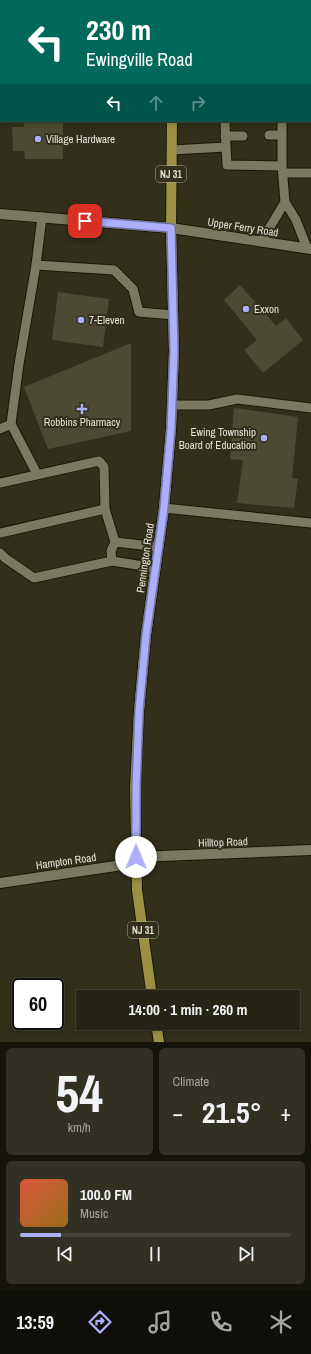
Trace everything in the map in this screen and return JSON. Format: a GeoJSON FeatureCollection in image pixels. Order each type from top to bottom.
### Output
{"type":"FeatureCollection","features":[{"type":"Feature","properties":{"kind":"main road","name":"Pennington Road"},"geometry":{"type":"LineString","coordinates":[[151,990],[137,890],[136,788],[139,711],[146,635],[164,508],[171,429],[174,351],[171,228],[172,122]]}},
{"type":"Feature","properties":{"kind":"main road","name":"Upper Ferry Road"},"geometry":{"type":"LineString","coordinates":[[0,214],[171,228],[309,249]]}},
{"type":"Feature","properties":{"kind":"main road","name":"Hilltop Road"},"geometry":{"type":"LineString","coordinates":[[136,860],[311,850]]}},
{"type":"Feature","properties":{"kind":"main road","name":"Hampton Road"},"geometry":{"type":"LineString","coordinates":[[0,883],[136,860]]}},
{"type":"Feature","properties":{"kind":"main road"},"geometry":{"type":"LineString","coordinates":[[157,1030],[159,1042]]}},
{"type":"Feature","properties":{"kind":"lane"},"geometry":{"type":"LineString","coordinates":[[225,122],[227,165],[311,173]]}},
{"type":"Feature","properties":{"kind":"lane"},"geometry":{"type":"LineString","coordinates":[[282,122],[282,170],[285,202],[296,220],[309,249]]}},
{"type":"Feature","properties":{"kind":"lane"},"geometry":{"type":"LineString","coordinates":[[269,136],[282,135]]}},
{"type":"Feature","properties":{"kind":"lane"},"geometry":{"type":"LineString","coordinates":[[225,136],[243,136]]}},
{"type":"Feature","properties":{"kind":"lane"},"geometry":{"type":"LineString","coordinates":[[172,150],[226,147]]}},
{"type":"Feature","properties":{"kind":"lane"},"geometry":{"type":"LineString","coordinates":[[261,242],[285,202]]}},
{"type":"Feature","properties":{"kind":"lane"},"geometry":{"type":"LineString","coordinates":[[37,474],[11,424],[42,217]]}},
{"type":"Feature","properties":{"kind":"lane"},"geometry":{"type":"LineString","coordinates":[[36,265],[114,270],[133,289],[139,312],[173,315]]}},
{"type":"Feature","properties":{"kind":"lane"},"geometry":{"type":"LineString","coordinates":[[172,405],[209,405],[237,398],[311,408]]}},
{"type":"Feature","properties":{"kind":"lane"},"geometry":{"type":"LineString","coordinates":[[0,429],[11,424]]}},
{"type":"Feature","properties":{"kind":"lane"},"geometry":{"type":"LineString","coordinates":[[0,483],[99,461],[104,467],[105,509],[115,542],[111,551],[112,561]]}},
{"type":"Feature","properties":{"kind":"lane"},"geometry":{"type":"LineString","coordinates":[[164,508],[311,523]]}},
{"type":"Feature","properties":{"kind":"lane"},"geometry":{"type":"LineString","coordinates":[[0,533],[105,509]]}},
{"type":"Feature","properties":{"kind":"lane"},"geometry":{"type":"LineString","coordinates":[[115,542],[159,547]]}},
{"type":"Feature","properties":{"kind":"lane"},"geometry":{"type":"LineString","coordinates":[[0,553],[34,578],[112,561],[156,568]]}},
{"type":"Feature","properties":{"kind":"building","name":"Village Hardware"},"geometry":{"type":"Polygon","coordinates":[[[24,122],[63,122],[63,159],[25,159],[24,151],[13,151],[12,127],[24,127],[24,122]]]}},
{"type":"Feature","properties":{"kind":"building"},"geometry":{"type":"Polygon","coordinates":[[[240,285],[276,326],[286,318],[303,340],[263,373],[244,350],[257,340],[224,300],[240,285]]]}},
{"type":"Feature","properties":{"kind":"building","name":"7-Eleven"},"geometry":{"type":"Polygon","coordinates":[[[58,292],[109,299],[103,347],[52,340],[58,292]]]}},
{"type":"Feature","properties":{"kind":"building","name":"Robbins Pharmacy"},"geometry":{"type":"Polygon","coordinates":[[[131,343],[131,431],[48,449],[24,387],[131,343]]]}},
{"type":"Feature","properties":{"kind":"building"},"geometry":{"type":"Polygon","coordinates":[[[234,408],[298,417],[292,478],[298,479],[294,508],[237,503],[243,460],[230,459],[234,408]]]}},
{"type":"Feature","properties":{"kind":"place","name":"Village Hardware"},"geometry":{"type":"Point","coordinates":[38,139]}},
{"type":"Feature","properties":{"kind":"place","name":"Exxon"},"geometry":{"type":"Point","coordinates":[246,309]}},
{"type":"Feature","properties":{"kind":"place","name":"7-Eleven"},"geometry":{"type":"Point","coordinates":[81,320]}},
{"type":"Feature","properties":{"kind":"place","name":"Robbins Pharmacy"},"geometry":{"type":"Point","coordinates":[82,409]}},
{"type":"Feature","properties":{"kind":"place","name":"Ewing Township Board of Education"},"geometry":{"type":"Point","coordinates":[264,438]}},
{"type":"Feature","properties":{"kind":"route"},"geometry":{"type":"LineString","coordinates":[[85,221],[171,228],[174,351],[171,429],[164,508],[146,635],[139,711],[136,788],[136,857]]}}]}
